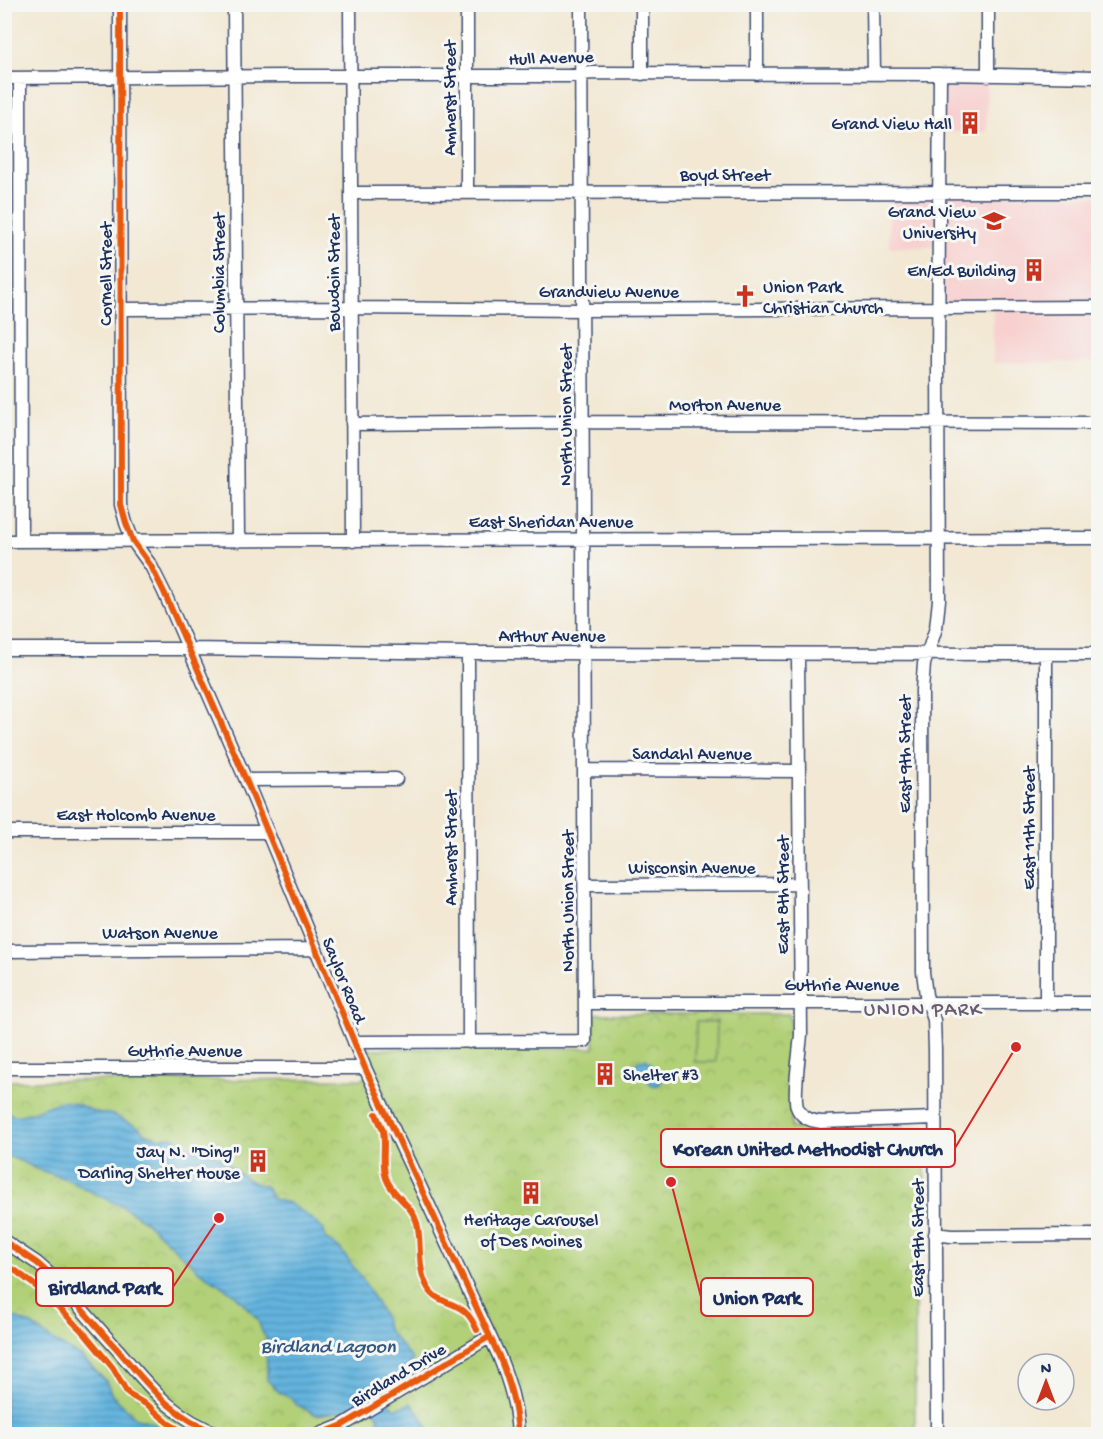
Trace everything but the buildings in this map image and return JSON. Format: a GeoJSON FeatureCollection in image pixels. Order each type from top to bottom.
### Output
{"type":"FeatureCollection","features":[{"type":"Feature","properties":{"kind":"street","name":"Cornell Street"},"geometry":{"type":"LineString","coordinates":[[120,4],[121,505],[133,541]]}},
{"type":"Feature","properties":{"kind":"street","name":"Columbia Street"},"geometry":{"type":"LineString","coordinates":[[234,4],[238,541]]}},
{"type":"Feature","properties":{"kind":"street","name":"Bowdoin Street"},"geometry":{"type":"LineString","coordinates":[[350,4],[353,541]]}},
{"type":"Feature","properties":{"kind":"street","name":"Amherst Street"},"geometry":{"type":"LineString","coordinates":[[467,4],[467,192]]}},
{"type":"Feature","properties":{"kind":"street","name":"North Union Street"},"geometry":{"type":"LineString","coordinates":[[470,1042],[585,1041],[581,4]]}},
{"type":"Feature","properties":{"kind":"street"},"geometry":{"type":"LineString","coordinates":[[642,4],[642,74]]}},
{"type":"Feature","properties":{"kind":"street"},"geometry":{"type":"LineString","coordinates":[[757,4],[758,74]]}},
{"type":"Feature","properties":{"kind":"street"},"geometry":{"type":"LineString","coordinates":[[873,4],[873,74]]}},
{"type":"Feature","properties":{"kind":"street"},"geometry":{"type":"LineString","coordinates":[[988,4],[988,76]]}},
{"type":"Feature","properties":{"kind":"street","name":"Hull Avenue"},"geometry":{"type":"LineString","coordinates":[[4,78],[568,76],[592,73],[1098,77]]}},
{"type":"Feature","properties":{"kind":"street","name":"East 9th Street"},"geometry":{"type":"LineString","coordinates":[[937,1434],[934,1027],[933,1013],[925,988],[922,947],[921,697],[927,653],[938,615],[939,74]]}},
{"type":"Feature","properties":{"kind":"street"},"geometry":{"type":"LineString","coordinates":[[20,78],[21,541]]}},
{"type":"Feature","properties":{"kind":"street","name":"Boyd Street"},"geometry":{"type":"LineString","coordinates":[[351,193],[1098,192]]}},
{"type":"Feature","properties":{"kind":"street","name":"Grandview Avenue"},"geometry":{"type":"LineString","coordinates":[[120,309],[582,310],[1098,307]]}},
{"type":"Feature","properties":{"kind":"street","name":"Morton Avenue"},"geometry":{"type":"LineString","coordinates":[[352,424],[1098,423]]}},
{"type":"Feature","properties":{"kind":"street","name":"East Sheridan Avenue"},"geometry":{"type":"LineString","coordinates":[[4,541],[1098,538]]}},
{"type":"Feature","properties":{"kind":"street","name":"Saylor Road"},"geometry":{"type":"LineString","coordinates":[[133,541],[151,566],[164,592],[268,832],[354,1042],[510,1383],[516,1408],[518,1434]]}},
{"type":"Feature","properties":{"kind":"street","name":"Arthur Avenue"},"geometry":{"type":"LineString","coordinates":[[4,649],[468,653],[1098,654]]}},
{"type":"Feature","properties":{"kind":"street","name":"Amherst Street"},"geometry":{"type":"LineString","coordinates":[[468,653],[470,1042]]}},
{"type":"Feature","properties":{"kind":"street","name":"East 8th Street"},"geometry":{"type":"LineString","coordinates":[[798,654],[801,1034],[797,1107],[807,1119],[820,1122],[935,1118]]}},
{"type":"Feature","properties":{"kind":"street","name":"East 11th Street"},"geometry":{"type":"LineString","coordinates":[[1046,654],[1046,1002]]}},
{"type":"Feature","properties":{"kind":"street","name":"Sandahl Avenue"},"geometry":{"type":"LineString","coordinates":[[584,770],[799,771]]}},
{"type":"Feature","properties":{"kind":"street"},"geometry":{"type":"LineString","coordinates":[[246,780],[396,779]]}},
{"type":"Feature","properties":{"kind":"street","name":"East Holcomb Avenue"},"geometry":{"type":"LineString","coordinates":[[4,832],[268,832]]}},
{"type":"Feature","properties":{"kind":"street","name":"Wisconsin Avenue"},"geometry":{"type":"LineString","coordinates":[[585,885],[800,884]]}},
{"type":"Feature","properties":{"kind":"street","name":"Watson Avenue"},"geometry":{"type":"LineString","coordinates":[[4,951],[316,950]]}},
{"type":"Feature","properties":{"kind":"street","name":"Guthrie Avenue"},"geometry":{"type":"LineString","coordinates":[[585,1003],[1098,1002]]}},
{"type":"Feature","properties":{"kind":"street"},"geometry":{"type":"LineString","coordinates":[[354,1042],[470,1042]]}},
{"type":"Feature","properties":{"kind":"street","name":"Guthrie Avenue"},"geometry":{"type":"LineString","coordinates":[[4,1068],[366,1068]]}},
{"type":"Feature","properties":{"kind":"street"},"geometry":{"type":"LineString","coordinates":[[935,1234],[951,1236],[1098,1235]]}},
{"type":"Feature","properties":{"kind":"street"},"geometry":{"type":"LineString","coordinates":[[4,1241],[37,1263],[55,1279],[160,1399],[188,1420],[219,1434]]}},
{"type":"Feature","properties":{"kind":"street","name":"Birdland Drive"},"geometry":{"type":"LineString","coordinates":[[320,1434],[337,1428],[489,1337]]}},
{"type":"Feature","properties":{"kind":"shaded area","name":"Grand View University"},"geometry":{"type":"Polygon","coordinates":[[[940,81],[987,81],[987,132],[944,132],[944,195],[1098,196],[1098,362],[993,363],[993,303],[944,300],[944,247],[889,247],[889,195],[938,196],[940,81]]]}},
{"type":"Feature","properties":{"kind":"green space"},"geometry":{"type":"Polygon","coordinates":[[[594,1014],[790,1014],[791,1128],[925,1128],[925,1236],[915,1236],[915,1434],[168,1434],[151,1422],[136,1418],[112,1395],[106,1381],[82,1357],[31,1325],[11,1316],[5,1316],[4,1081],[362,1079],[369,1076],[363,1051],[366,1049],[594,1048],[594,1014]]]}},
{"type":"Feature","properties":{"kind":"green space"},"geometry":{"type":"Polygon","coordinates":[[[696,1022],[717,1022],[716,1062],[695,1062],[696,1022]]]}},
{"type":"Feature","properties":{"kind":"water"},"geometry":{"type":"Polygon","coordinates":[[[645,1059],[650,1062],[655,1072],[661,1075],[662,1081],[659,1085],[652,1086],[646,1078],[636,1073],[634,1069],[637,1062],[645,1059]]]}},
{"type":"Feature","properties":{"kind":"water","name":"Birdland Lagoon"},"geometry":{"type":"Polygon","coordinates":[[[62,1101],[77,1104],[95,1112],[114,1115],[140,1128],[144,1133],[161,1138],[172,1137],[196,1150],[216,1155],[247,1179],[265,1186],[273,1199],[289,1203],[312,1219],[324,1230],[325,1238],[340,1249],[362,1278],[383,1315],[387,1329],[413,1360],[400,1377],[384,1387],[388,1399],[396,1409],[411,1403],[431,1434],[357,1434],[376,1423],[379,1418],[370,1405],[363,1400],[344,1411],[317,1415],[297,1405],[267,1380],[266,1338],[258,1320],[234,1294],[199,1271],[145,1221],[122,1206],[66,1179],[5,1155],[4,1110],[18,1115],[62,1101]]]}},
{"type":"Feature","properties":{"kind":"water"},"geometry":{"type":"Polygon","coordinates":[[[5,1316],[11,1316],[31,1325],[82,1357],[106,1382],[112,1395],[136,1418],[151,1422],[168,1434],[5,1434],[5,1316]]]}},
{"type":"Feature","properties":{"kind":"cycle path"},"geometry":{"type":"LineString","coordinates":[[120,4],[121,505],[126,523],[133,541],[151,566],[164,592],[246,780],[365,1068],[499,1356],[512,1394],[518,1434]]}},
{"type":"Feature","properties":{"kind":"cycle path"},"geometry":{"type":"LineString","coordinates":[[376,1114],[383,1131],[386,1178],[393,1190],[411,1210],[417,1223],[421,1267],[425,1282],[437,1298],[466,1313],[477,1330]]}},
{"type":"Feature","properties":{"kind":"cycle path"},"geometry":{"type":"LineString","coordinates":[[4,1241],[37,1263],[55,1279],[162,1399],[187,1419],[219,1434]]}},
{"type":"Feature","properties":{"kind":"cycle path"},"geometry":{"type":"LineString","coordinates":[[4,1265],[41,1290],[85,1334],[113,1368],[128,1394],[149,1406],[168,1423],[187,1434]]}},
{"type":"Feature","properties":{"kind":"cycle path"},"geometry":{"type":"LineString","coordinates":[[320,1434],[343,1425],[489,1337]]}},
{"type":"Feature","properties":{"kind":"place","name":"Grand View Hall"},"geometry":{"type":"Point","coordinates":[970,123]}},
{"type":"Feature","properties":{"kind":"place","name":"Grand View University"},"geometry":{"type":"Point","coordinates":[994,221]}},
{"type":"Feature","properties":{"kind":"place","name":"En/Ed Building"},"geometry":{"type":"Point","coordinates":[1034,270]}},
{"type":"Feature","properties":{"kind":"place","name":"Union Park Christian Church"},"geometry":{"type":"Point","coordinates":[745,296]}},
{"type":"Feature","properties":{"kind":"place","name":"Korean United Methodist Church"},"geometry":{"type":"Point","coordinates":[1016,1047]}},
{"type":"Feature","properties":{"kind":"place","name":"Shelter #3"},"geometry":{"type":"Point","coordinates":[605,1074]}},
{"type":"Feature","properties":{"kind":"place","name":"Jay N. \"Ding\" Darling Shelter House"},"geometry":{"type":"Point","coordinates":[258,1161]}},
{"type":"Feature","properties":{"kind":"place","name":"Union Park"},"geometry":{"type":"Point","coordinates":[671,1182]}},
{"type":"Feature","properties":{"kind":"place","name":"Heritage Carousel of Des Moines"},"geometry":{"type":"Point","coordinates":[531,1193]}},
{"type":"Feature","properties":{"kind":"place","name":"Birdland Park"},"geometry":{"type":"Point","coordinates":[219,1218]}},
{"type":"Feature","properties":{"kind":"district","name":"UNION PARK"},"geometry":{"type":"Point","coordinates":[923,1008]}}]}
